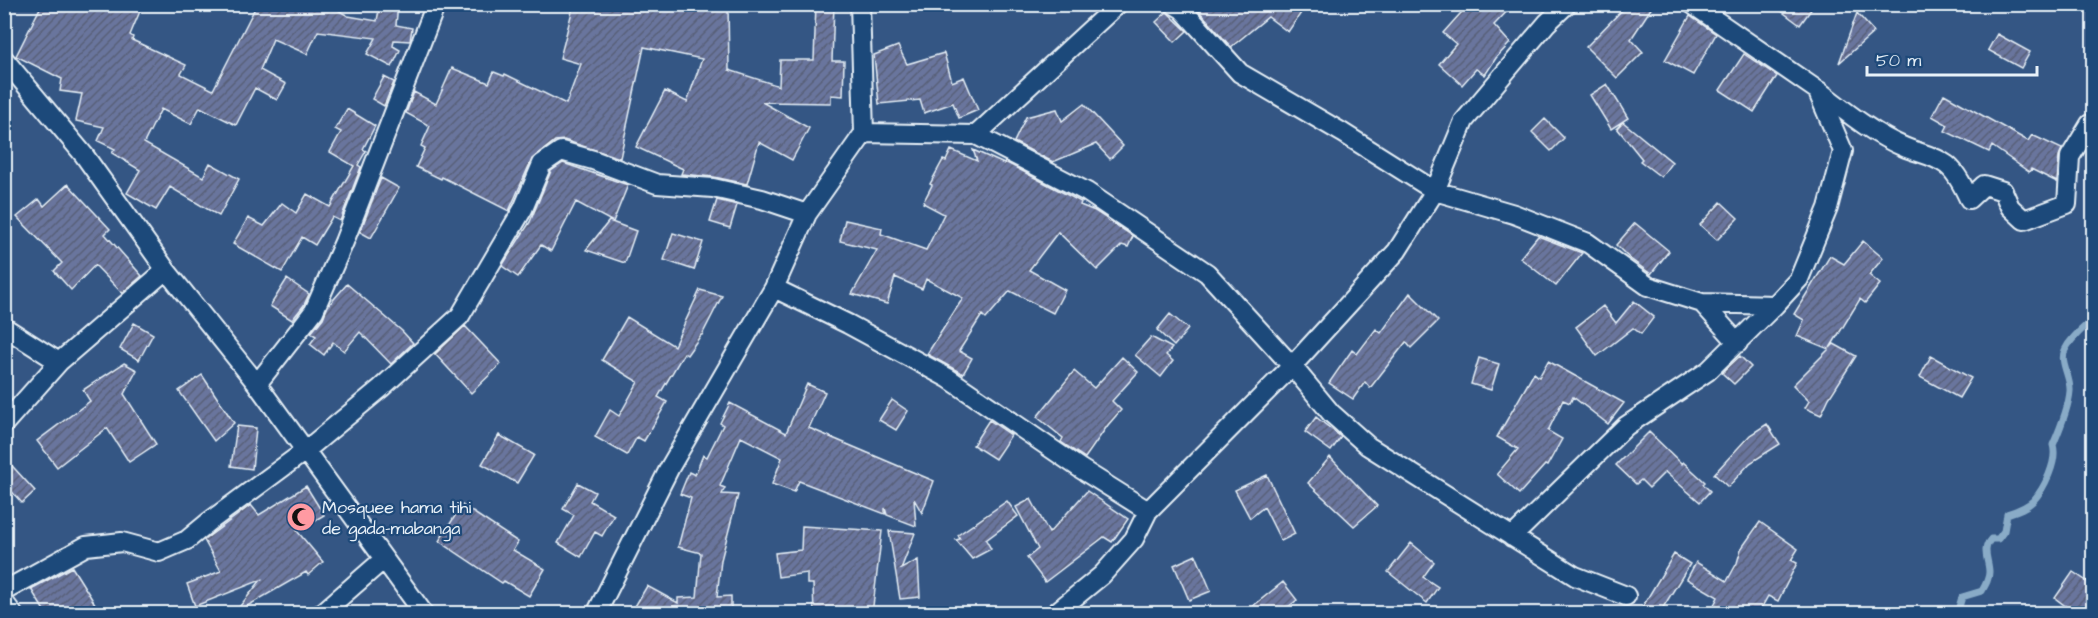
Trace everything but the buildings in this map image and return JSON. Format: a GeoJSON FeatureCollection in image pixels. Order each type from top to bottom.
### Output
{"type":"FeatureCollection","features":[{"type":"Feature","properties":{"kind":"street"},"geometry":{"type":"LineString","coordinates":[[257,384],[314,311],[345,242],[436,4]]}},
{"type":"Feature","properties":{"kind":"street"},"geometry":{"type":"LineString","coordinates":[[596,614],[670,467],[774,288],[807,214],[864,133],[860,4]]}},
{"type":"Feature","properties":{"kind":"street"},"geometry":{"type":"LineString","coordinates":[[1174,4],[1182,9],[1240,73],[1343,133],[1435,191],[1514,214],[1588,243],[1648,286],[1702,303],[1775,305]]}},
{"type":"Feature","properties":{"kind":"street"},"geometry":{"type":"LineString","coordinates":[[1054,614],[1102,575],[1134,539],[1148,511],[1292,366],[1397,251],[1435,191],[1464,121],[1547,23],[1567,4]]}},
{"type":"Feature","properties":{"kind":"street"},"geometry":{"type":"LineString","coordinates":[[1692,4],[1855,119],[1903,147],[1947,165],[1962,185],[1969,200],[1984,185],[2003,191],[2010,207],[2024,220],[2067,204],[2070,157],[2090,124],[2094,127]]}},
{"type":"Feature","properties":{"kind":"street"},"geometry":{"type":"LineString","coordinates":[[976,135],[1116,5]]}},
{"type":"Feature","properties":{"kind":"street"},"geometry":{"type":"LineString","coordinates":[[4,58],[84,155],[166,270],[257,384],[424,614]]}},
{"type":"Feature","properties":{"kind":"street"},"geometry":{"type":"LineString","coordinates":[[1512,537],[1626,426],[1708,371],[1799,279],[1828,208],[1843,151],[1817,90]]}},
{"type":"Feature","properties":{"kind":"street"},"geometry":{"type":"LineString","coordinates":[[864,133],[976,135],[1087,192],[1207,273],[1292,366],[1331,413],[1368,446],[1575,576],[1626,596]]}},
{"type":"Feature","properties":{"kind":"street"},"geometry":{"type":"LineString","coordinates":[[4,591],[86,546],[122,542],[159,552],[187,540],[305,451],[381,388],[460,316],[523,209],[542,164],[561,151],[593,160],[657,184],[713,188],[762,199],[807,214]]}},
{"type":"Feature","properties":{"kind":"street"},"geometry":{"type":"LineString","coordinates":[[4,424],[59,362],[166,270]]}},
{"type":"Feature","properties":{"kind":"street"},"geometry":{"type":"LineString","coordinates":[[774,288],[848,324],[948,378],[1081,469],[1148,511]]}},
{"type":"Feature","properties":{"kind":"street"},"geometry":{"type":"LineString","coordinates":[[1702,303],[1738,343]]}},
{"type":"Feature","properties":{"kind":"street"},"geometry":{"type":"LineString","coordinates":[[4,327],[59,362]]}},
{"type":"Feature","properties":{"kind":"street"},"geometry":{"type":"LineString","coordinates":[[321,614],[384,559]]}},
{"type":"Feature","properties":{"kind":"street"},"geometry":{"type":"LineString","coordinates":[[4,602],[13,614]]}},
{"type":"Feature","properties":{"kind":"waterway"},"geometry":{"type":"LineString","coordinates":[[1960,614],[1959,607],[1962,597],[1982,591],[1987,582],[1989,572],[1986,547],[1988,543],[1991,539],[1998,539],[2004,531],[2007,514],[2033,501],[2049,474],[2054,459],[2053,445],[2066,411],[2070,391],[2063,360],[2065,350],[2094,318]]}},
{"type":"Feature","properties":{"kind":"place","name":"Mosquee hama tihi de gada-mabanga"},"geometry":{"type":"Point","coordinates":[301,517]}}]}
